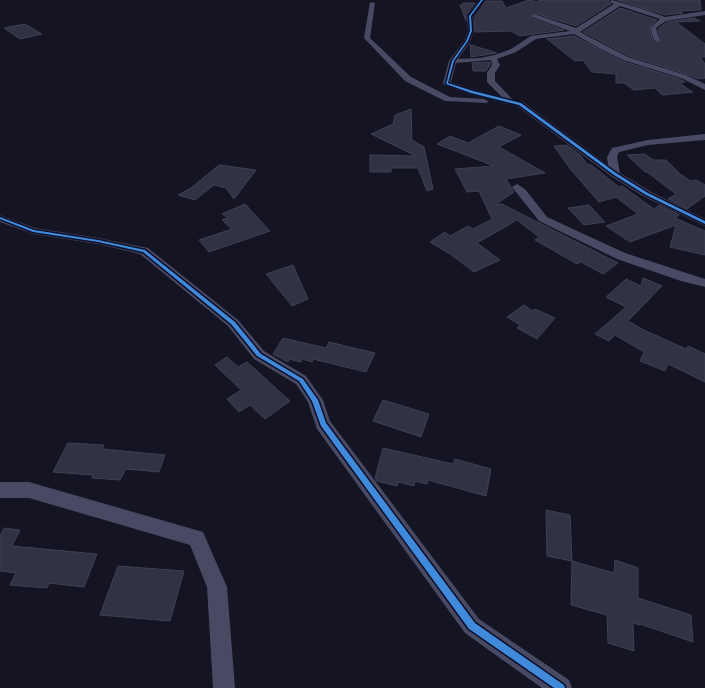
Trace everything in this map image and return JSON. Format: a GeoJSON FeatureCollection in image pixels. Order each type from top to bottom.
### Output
{"type":"FeatureCollection","features":[{"type":"Feature","properties":{"kind":"street"},"geometry":{"type":"LineString","coordinates":[[482,0],[470,16],[471,31],[467,41],[453,61],[447,83],[472,92],[511,100],[520,104],[615,174],[647,194],[705,222]]}},
{"type":"Feature","properties":{"kind":"street"},"geometry":{"type":"LineString","coordinates":[[606,0],[641,10],[664,19],[705,13]]}},
{"type":"Feature","properties":{"kind":"street"},"geometry":{"type":"LineString","coordinates":[[372,3],[367,38],[408,79],[448,99],[520,104]]}},
{"type":"Feature","properties":{"kind":"street"},"geometry":{"type":"LineString","coordinates":[[453,61],[475,62],[494,57],[521,46],[527,40],[539,36],[574,31],[594,22],[609,10],[620,4]]}},
{"type":"Feature","properties":{"kind":"street"},"geometry":{"type":"LineString","coordinates":[[534,16],[575,30],[574,31],[603,48],[644,65],[689,78],[705,88]]}},
{"type":"Feature","properties":{"kind":"street"},"geometry":{"type":"LineString","coordinates":[[657,40],[653,28],[664,19]]}},
{"type":"Feature","properties":{"kind":"street"},"geometry":{"type":"LineString","coordinates":[[494,57],[496,65],[490,73],[490,82],[511,100]]}},
{"type":"Feature","properties":{"kind":"street"},"geometry":{"type":"LineString","coordinates":[[615,174],[612,157],[615,150],[652,143],[705,137]]}},
{"type":"Feature","properties":{"kind":"street"},"geometry":{"type":"LineString","coordinates":[[518,188],[527,196],[536,212],[543,219],[620,256],[685,278],[705,283]]}},
{"type":"Feature","properties":{"kind":"street"},"geometry":{"type":"LineString","coordinates":[[0,218],[33,231],[98,241],[144,251],[233,322],[259,354],[300,380],[315,400],[323,424],[472,626],[561,688]]}},
{"type":"Feature","properties":{"kind":"street"},"geometry":{"type":"LineString","coordinates":[[0,490],[29,490],[196,538],[218,587],[224,688]]}},
{"type":"Feature","properties":{"kind":"building"},"geometry":{"type":"Polygon","coordinates":[[[529,0],[538,2],[539,0],[609,0],[608,3],[611,4],[576,26],[534,13],[530,16],[531,18],[564,30],[520,36],[511,31],[474,32],[475,16],[486,1],[502,1],[506,8],[529,0]]]}},
{"type":"Feature","properties":{"kind":"building"},"geometry":{"type":"Polygon","coordinates":[[[617,0],[700,0],[701,10],[679,11],[683,13],[665,15],[617,0]]]}},
{"type":"Feature","properties":{"kind":"building"},"geometry":{"type":"Polygon","coordinates":[[[463,3],[475,3],[466,15],[466,21],[460,5],[463,5],[463,3]]]}},
{"type":"Feature","properties":{"kind":"building"},"geometry":{"type":"Polygon","coordinates":[[[620,8],[657,20],[649,28],[653,40],[656,43],[661,40],[658,29],[667,22],[694,18],[700,21],[676,22],[705,44],[705,57],[700,57],[705,64],[705,78],[698,79],[629,56],[583,32],[620,8]]]}},
{"type":"Feature","properties":{"kind":"building"},"geometry":{"type":"Polygon","coordinates":[[[25,24],[42,34],[20,39],[4,28],[25,24]]]}},
{"type":"Feature","properties":{"kind":"building"},"geometry":{"type":"Polygon","coordinates":[[[574,36],[622,61],[680,79],[685,82],[679,83],[693,92],[662,95],[655,88],[634,90],[624,83],[616,83],[616,74],[592,72],[583,60],[575,61],[547,39],[574,36]]]}},
{"type":"Feature","properties":{"kind":"building"},"geometry":{"type":"Polygon","coordinates":[[[470,44],[471,45],[497,53],[471,57],[470,44]]]}},
{"type":"Feature","properties":{"kind":"building"},"geometry":{"type":"Polygon","coordinates":[[[490,62],[490,65],[486,71],[473,71],[472,63],[490,62]]]}},
{"type":"Feature","properties":{"kind":"building"},"geometry":{"type":"Polygon","coordinates":[[[411,109],[412,140],[424,147],[433,189],[427,191],[418,168],[391,168],[391,172],[370,172],[370,155],[416,156],[371,134],[393,124],[395,115],[411,109]]]}},
{"type":"Feature","properties":{"kind":"building"},"geometry":{"type":"Polygon","coordinates":[[[499,126],[521,135],[497,148],[501,148],[545,173],[506,179],[514,192],[495,205],[502,204],[618,263],[603,274],[581,262],[577,264],[535,240],[539,237],[517,220],[477,243],[500,260],[474,272],[450,254],[430,242],[445,232],[450,236],[468,226],[473,229],[492,219],[479,191],[467,192],[455,169],[494,166],[437,144],[450,136],[468,143],[499,126]]]}},
{"type":"Feature","properties":{"kind":"building"},"geometry":{"type":"Polygon","coordinates":[[[567,145],[580,155],[588,165],[590,164],[619,187],[622,186],[654,209],[659,205],[679,215],[675,218],[705,231],[705,255],[670,247],[676,225],[630,242],[606,226],[638,214],[616,197],[599,202],[572,171],[554,146],[567,145]]]}},
{"type":"Feature","properties":{"kind":"building"},"geometry":{"type":"Polygon","coordinates":[[[645,154],[653,160],[666,160],[680,174],[691,181],[696,180],[705,185],[705,196],[687,209],[668,199],[676,194],[645,172],[627,155],[645,154]]]}},
{"type":"Feature","properties":{"kind":"building"},"geometry":{"type":"Polygon","coordinates":[[[219,165],[256,170],[234,199],[226,188],[214,185],[195,200],[178,195],[191,188],[219,165]]]}},
{"type":"Feature","properties":{"kind":"building"},"geometry":{"type":"Polygon","coordinates":[[[245,204],[270,231],[209,252],[199,240],[232,229],[222,220],[228,218],[222,214],[245,204]]]}},
{"type":"Feature","properties":{"kind":"building"},"geometry":{"type":"Polygon","coordinates":[[[589,205],[605,222],[584,225],[568,208],[589,205]]]}},
{"type":"Feature","properties":{"kind":"building"},"geometry":{"type":"Polygon","coordinates":[[[293,265],[308,299],[292,306],[266,274],[293,265]]]}},
{"type":"Feature","properties":{"kind":"building"},"geometry":{"type":"Polygon","coordinates":[[[643,278],[662,286],[628,321],[686,349],[688,346],[705,354],[705,382],[668,364],[665,371],[640,361],[644,352],[615,335],[609,341],[595,334],[626,307],[606,297],[626,279],[641,286],[643,278]]]}},
{"type":"Feature","properties":{"kind":"building"},"geometry":{"type":"Polygon","coordinates":[[[524,305],[533,311],[535,309],[555,318],[537,339],[517,328],[520,325],[507,317],[524,305]]]}},
{"type":"Feature","properties":{"kind":"building"},"geometry":{"type":"Polygon","coordinates":[[[283,338],[326,348],[329,342],[375,353],[366,372],[313,359],[312,362],[302,359],[301,362],[289,359],[288,362],[273,354],[283,338]]]}},
{"type":"Feature","properties":{"kind":"building"},"geometry":{"type":"Polygon","coordinates":[[[227,357],[238,367],[247,362],[290,401],[265,419],[250,405],[239,412],[227,399],[241,390],[215,365],[227,357]]]}},
{"type":"Feature","properties":{"kind":"building"},"geometry":{"type":"Polygon","coordinates":[[[383,400],[429,414],[421,437],[373,421],[383,400]]]}},
{"type":"Feature","properties":{"kind":"building"},"geometry":{"type":"Polygon","coordinates":[[[68,443],[104,445],[102,449],[165,455],[159,472],[126,469],[120,480],[92,478],[93,475],[53,472],[68,443]]]}},
{"type":"Feature","properties":{"kind":"building"},"geometry":{"type":"Polygon","coordinates":[[[383,448],[453,464],[455,459],[491,469],[486,496],[428,480],[427,484],[415,481],[414,486],[398,482],[397,486],[377,481],[375,478],[383,448]]]}},
{"type":"Feature","properties":{"kind":"building"},"geometry":{"type":"Polygon","coordinates":[[[546,510],[570,515],[572,561],[547,556],[546,510]]]}},
{"type":"Feature","properties":{"kind":"building"},"geometry":{"type":"Polygon","coordinates":[[[4,528],[20,530],[12,546],[97,554],[84,587],[49,583],[47,588],[10,585],[16,573],[0,571],[0,536],[4,528]]]}},
{"type":"Feature","properties":{"kind":"building"},"geometry":{"type":"Polygon","coordinates":[[[615,560],[638,568],[638,598],[691,615],[693,642],[633,623],[634,651],[608,643],[607,615],[571,605],[572,561],[614,573],[615,560]]]}},
{"type":"Feature","properties":{"kind":"building"},"geometry":{"type":"Polygon","coordinates":[[[118,566],[184,571],[170,621],[100,615],[118,566]]]}},
{"type":"Feature","properties":{"kind":"cycle path"},"geometry":{"type":"LineString","coordinates":[[482,0],[470,16],[471,31],[467,41],[453,61],[447,83],[472,92],[520,104],[615,174],[647,194],[705,223]]}},
{"type":"Feature","properties":{"kind":"cycle path"},"geometry":{"type":"LineString","coordinates":[[0,218],[33,231],[98,241],[144,251],[233,323],[259,355],[301,380],[315,400],[323,424],[472,626],[561,688]]}}]}
